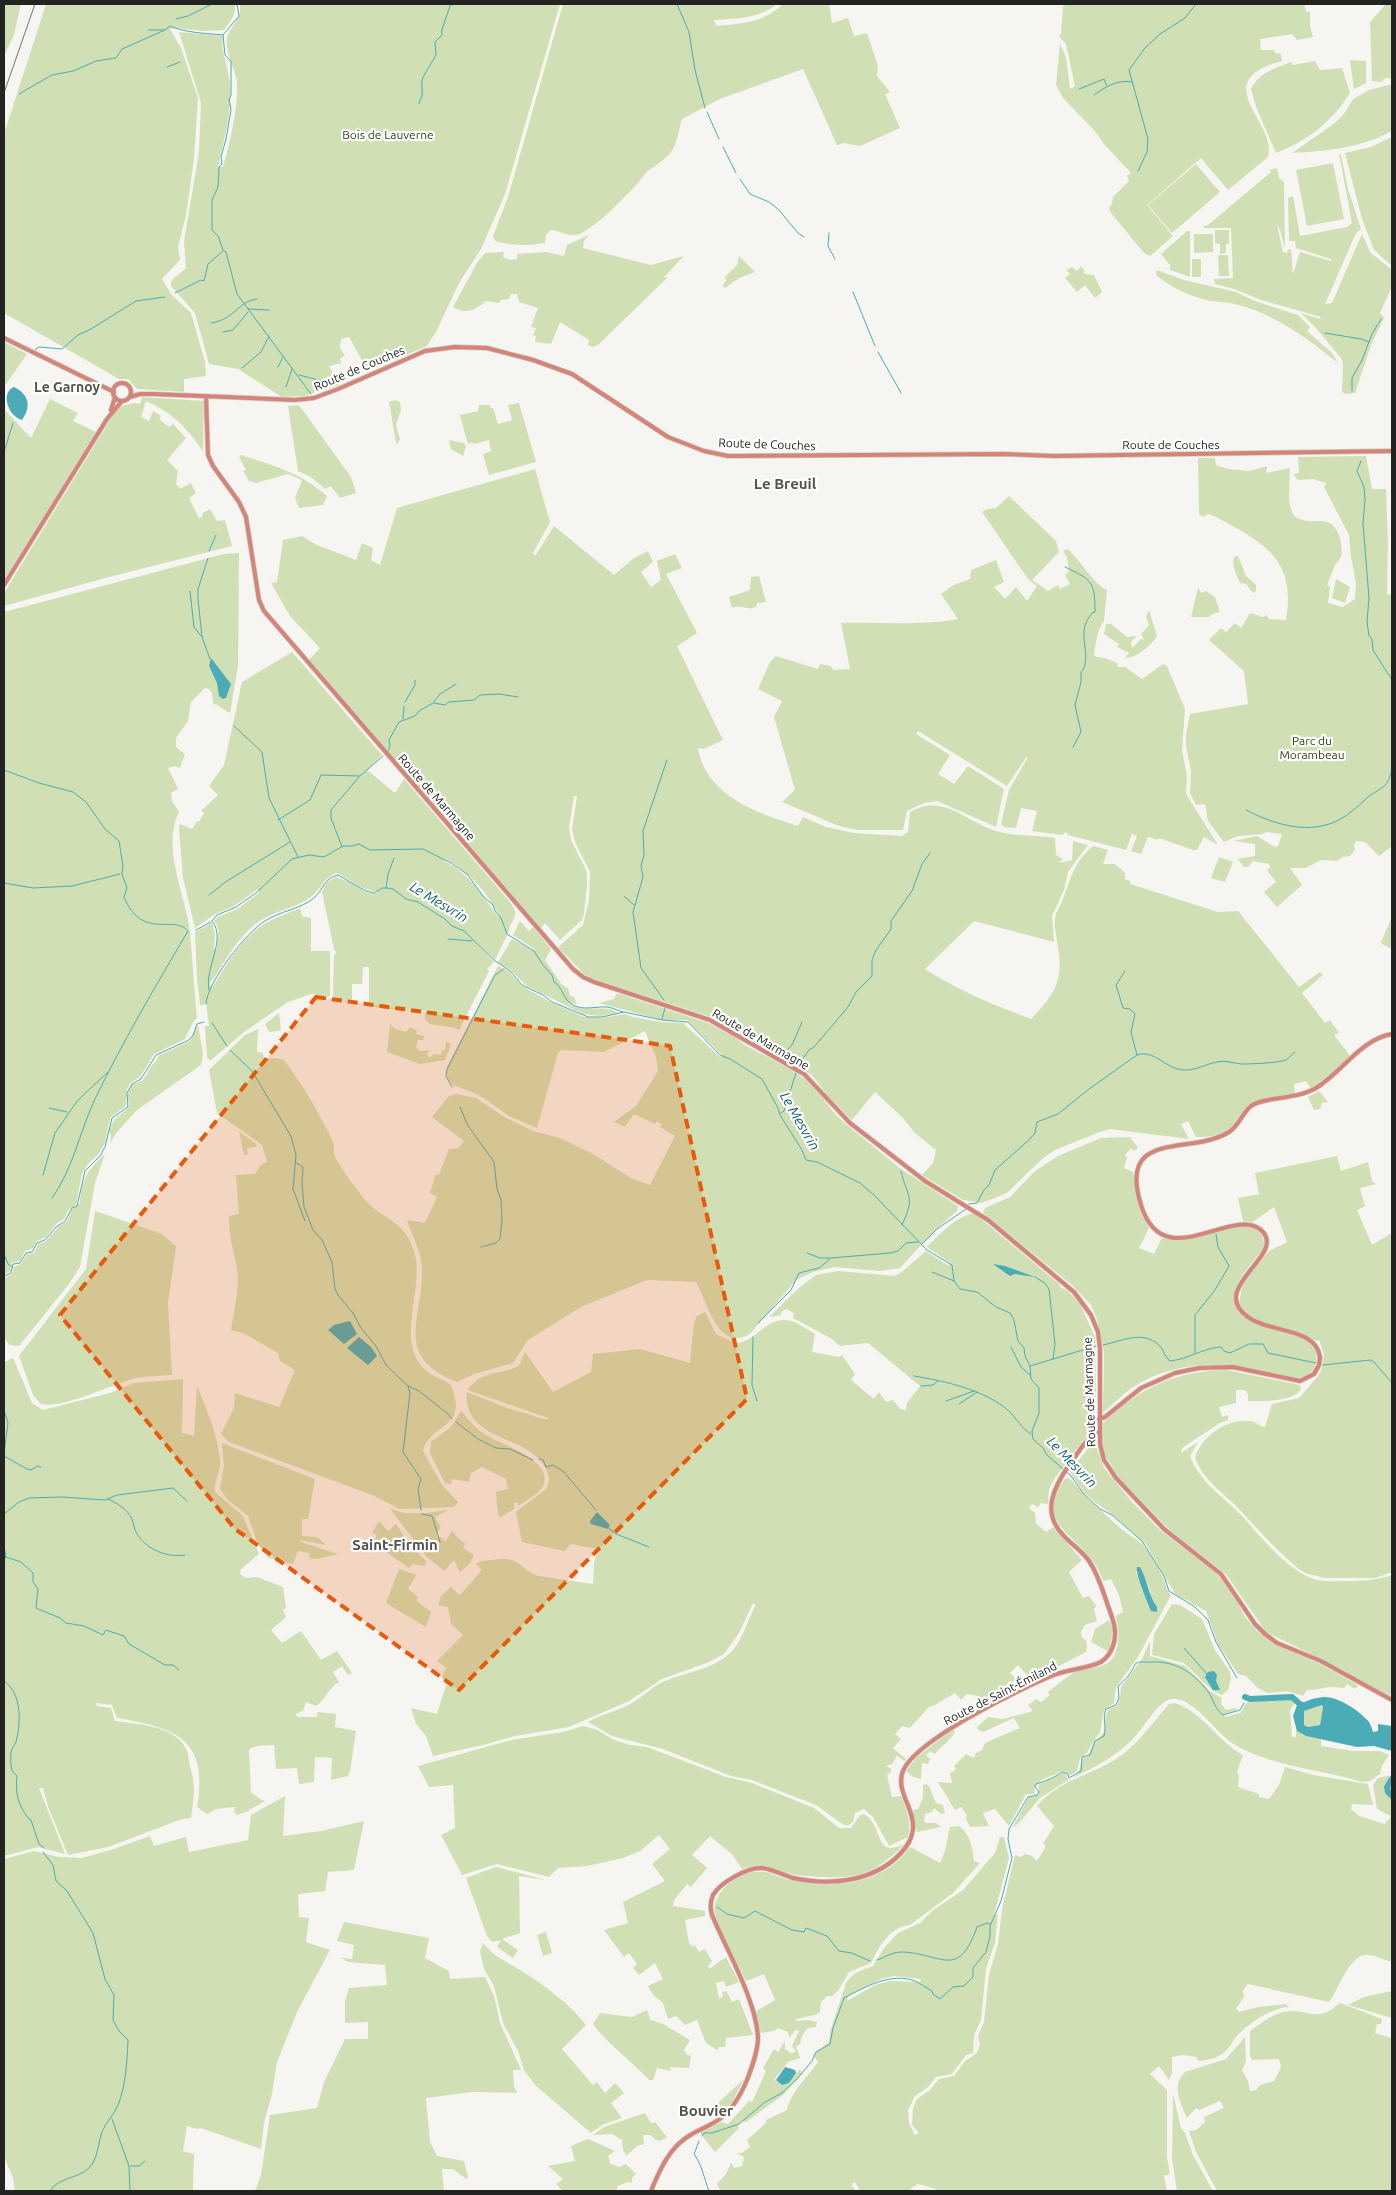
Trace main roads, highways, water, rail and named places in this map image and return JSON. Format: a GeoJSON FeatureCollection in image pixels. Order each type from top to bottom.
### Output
{"type":"FeatureCollection","features":[{"type":"Feature","properties":{"kind":"main road"},"geometry":{"type":"LineString","coordinates":[[4,338],[102,386],[122,401]]}},
{"type":"Feature","properties":{"kind":"main road","name":"Route de Couches"},"geometry":{"type":"LineString","coordinates":[[130,397],[140,394],[153,394],[307,399],[338,389],[425,351],[467,346],[496,350],[572,374],[668,437],[704,451],[728,456],[1009,454],[1054,456],[1392,451]]}},
{"type":"Feature","properties":{"kind":"main road"},"geometry":{"type":"LineString","coordinates":[[4,585],[107,419],[122,401],[130,397],[131,389],[128,385],[122,383],[115,387],[102,386]]}},
{"type":"Feature","properties":{"kind":"main road"},"geometry":{"type":"LineString","coordinates":[[107,419],[115,387]]}},
{"type":"Feature","properties":{"kind":"main road","name":"Route de Couches"},"geometry":{"type":"LineString","coordinates":[[131,389],[153,394]]}},
{"type":"Feature","properties":{"kind":"main road","name":"Route de Marmagne"},"geometry":{"type":"LineString","coordinates":[[206,396],[208,455],[212,466],[239,502],[246,517],[259,600],[264,611],[561,955],[583,977],[710,1020],[804,1074],[850,1123],[925,1181],[988,1220],[1062,1281],[1086,1306],[1098,1332],[1100,1358],[1099,1432],[1102,1454],[1116,1478],[1164,1529],[1221,1574],[1255,1624],[1265,1634],[1277,1642],[1321,1662],[1392,1700]]}},
{"type":"Feature","properties":{"kind":"main road"},"geometry":{"type":"LineString","coordinates":[[1099,1419],[1105,1417],[1147,1384],[1188,1370],[1233,1367],[1295,1381],[1308,1379],[1316,1371],[1320,1357],[1314,1342],[1304,1336],[1258,1323],[1244,1314],[1238,1305],[1237,1295],[1242,1280],[1261,1257],[1267,1246],[1266,1238],[1261,1230],[1248,1225],[1183,1237],[1162,1235],[1152,1228],[1143,1212],[1136,1184],[1137,1170],[1142,1160],[1153,1151],[1226,1134],[1235,1128],[1252,1105],[1310,1092],[1328,1080],[1372,1042],[1392,1034]]}},
{"type":"Feature","properties":{"kind":"main road","name":"Route de Saint-Émiland"},"geometry":{"type":"LineString","coordinates":[[651,2191],[668,2154],[690,2134],[721,2118],[730,2110],[742,2090],[755,2058],[758,2040],[755,2020],[740,1976],[712,1915],[710,1903],[716,1892],[739,1874],[756,1868],[767,1869],[793,1878],[833,1881],[862,1877],[883,1868],[903,1850],[912,1835],[912,1818],[901,1783],[902,1775],[909,1760],[954,1725],[1052,1675],[1098,1663],[1109,1655],[1114,1643],[1115,1629],[1098,1579],[1089,1562],[1059,1530],[1053,1518],[1052,1496],[1065,1472],[1086,1442],[1099,1432]]}},
{"type":"Feature","properties":{"kind":"water"},"geometry":{"type":"Polygon","coordinates":[[[14,387],[26,398],[28,406],[22,420],[13,414],[8,404],[7,394],[14,387]]]}},
{"type":"Feature","properties":{"kind":"water"},"geometry":{"type":"Polygon","coordinates":[[[211,658],[231,684],[226,698],[223,699],[219,696],[217,683],[209,666],[211,658]]]}},
{"type":"Feature","properties":{"kind":"water"},"geometry":{"type":"Polygon","coordinates":[[[993,1264],[1005,1266],[1035,1277],[1015,1274],[1010,1276],[993,1264]]]}},
{"type":"Feature","properties":{"kind":"water"},"geometry":{"type":"Polygon","coordinates":[[[350,1321],[357,1334],[344,1344],[328,1330],[334,1325],[350,1321]]]}},
{"type":"Feature","properties":{"kind":"water"},"geometry":{"type":"Polygon","coordinates":[[[359,1337],[371,1347],[377,1356],[368,1365],[347,1348],[359,1337]]]}},
{"type":"Feature","properties":{"kind":"water"},"geometry":{"type":"Polygon","coordinates":[[[597,1512],[610,1525],[608,1529],[591,1524],[590,1521],[597,1512]]]}},
{"type":"Feature","properties":{"kind":"water"},"geometry":{"type":"Polygon","coordinates":[[[1137,1567],[1140,1567],[1143,1572],[1157,1607],[1157,1612],[1151,1611],[1140,1582],[1137,1567]]]}},
{"type":"Feature","properties":{"kind":"water"},"geometry":{"type":"Polygon","coordinates":[[[1214,1671],[1217,1675],[1216,1681],[1220,1690],[1213,1690],[1205,1677],[1208,1672],[1214,1671]]]}},
{"type":"Feature","properties":{"kind":"water"},"geometry":{"type":"Polygon","coordinates":[[[1329,1697],[1348,1705],[1369,1722],[1373,1732],[1378,1731],[1378,1724],[1392,1726],[1392,1751],[1374,1746],[1357,1747],[1306,1736],[1297,1731],[1293,1716],[1297,1705],[1312,1699],[1329,1697]],[[1322,1705],[1304,1711],[1304,1725],[1308,1727],[1320,1725],[1322,1705]]]}},
{"type":"Feature","properties":{"kind":"water"},"geometry":{"type":"Polygon","coordinates":[[[785,2067],[795,2070],[796,2073],[789,2083],[782,2085],[776,2080],[785,2067]]]}},
{"type":"Feature","properties":{"kind":"waterway"},"geometry":{"type":"LineString","coordinates":[[176,19],[188,16],[212,4]]}},
{"type":"Feature","properties":{"kind":"waterway"},"geometry":{"type":"LineString","coordinates":[[237,4],[239,16],[223,35],[225,55],[231,61],[231,96],[229,99],[231,110],[221,157],[222,164],[219,167],[218,187],[212,200],[212,230],[218,236],[223,250],[226,252],[237,294],[311,394]]}},
{"type":"Feature","properties":{"kind":"waterway"},"geometry":{"type":"LineString","coordinates":[[419,104],[422,94],[422,80],[436,55],[435,42],[442,35],[442,29],[450,6],[453,4]]}},
{"type":"Feature","properties":{"kind":"waterway"},"geometry":{"type":"LineString","coordinates":[[677,4],[689,32],[695,70],[705,108]]}},
{"type":"Feature","properties":{"kind":"waterway"},"geometry":{"type":"LineString","coordinates":[[1138,171],[1147,152],[1148,139],[1129,70],[1145,48],[1160,34],[1185,18],[1196,4]]}},
{"type":"Feature","properties":{"kind":"waterway"},"geometry":{"type":"LineString","coordinates":[[19,94],[52,75],[73,71],[96,61],[116,58],[122,49],[170,26],[189,31],[223,35]]}},
{"type":"Feature","properties":{"kind":"waterway"},"geometry":{"type":"LineString","coordinates":[[148,30],[164,30]]}},
{"type":"Feature","properties":{"kind":"waterway"},"geometry":{"type":"LineString","coordinates":[[167,67],[180,62]]}},
{"type":"Feature","properties":{"kind":"waterway"},"geometry":{"type":"LineString","coordinates":[[1079,89],[1104,79],[1107,86]]}},
{"type":"Feature","properties":{"kind":"waterway"},"geometry":{"type":"LineString","coordinates":[[1094,95],[1117,83],[1132,82]]}},
{"type":"Feature","properties":{"kind":"waterway"},"geometry":{"type":"LineString","coordinates":[[707,112],[719,139]]}},
{"type":"Feature","properties":{"kind":"waterway"},"geometry":{"type":"LineString","coordinates":[[723,147],[736,173]]}},
{"type":"Feature","properties":{"kind":"waterway"},"geometry":{"type":"LineString","coordinates":[[740,179],[750,194],[769,202],[778,209],[798,233],[804,237]]}},
{"type":"Feature","properties":{"kind":"waterway"},"geometry":{"type":"LineString","coordinates":[[829,233],[828,246],[835,259]]}},
{"type":"Feature","properties":{"kind":"waterway"},"geometry":{"type":"LineString","coordinates":[[175,293],[201,280],[204,281],[208,264],[223,251]]}},
{"type":"Feature","properties":{"kind":"waterway"},"geometry":{"type":"LineString","coordinates":[[853,292],[875,346]]}},
{"type":"Feature","properties":{"kind":"waterway"},"geometry":{"type":"LineString","coordinates":[[34,351],[39,347],[62,349],[78,335],[136,301],[165,297]]}},
{"type":"Feature","properties":{"kind":"waterway"},"geometry":{"type":"LineString","coordinates":[[211,323],[226,318],[245,303],[257,299]]}},
{"type":"Feature","properties":{"kind":"waterway"},"geometry":{"type":"LineString","coordinates":[[248,309],[269,310]]}},
{"type":"Feature","properties":{"kind":"waterway"},"geometry":{"type":"LineString","coordinates":[[223,332],[233,330],[248,312]]}},
{"type":"Feature","properties":{"kind":"waterway"},"geometry":{"type":"LineString","coordinates":[[1352,391],[1352,378],[1381,319]]}},
{"type":"Feature","properties":{"kind":"waterway"},"geometry":{"type":"LineString","coordinates":[[1325,333],[1369,342]]}},
{"type":"Feature","properties":{"kind":"waterway"},"geometry":{"type":"LineString","coordinates":[[242,368],[261,352],[269,336]]}},
{"type":"Feature","properties":{"kind":"waterway"},"geometry":{"type":"LineString","coordinates":[[878,352],[901,393]]}},
{"type":"Feature","properties":{"kind":"waterway"},"geometry":{"type":"LineString","coordinates":[[278,367],[283,357]]}},
{"type":"Feature","properties":{"kind":"waterway"},"geometry":{"type":"LineString","coordinates":[[286,387],[292,369]]}},
{"type":"Feature","properties":{"kind":"waterway"},"geometry":{"type":"LineString","coordinates":[[299,375],[330,383]]}},
{"type":"Feature","properties":{"kind":"waterway"},"geometry":{"type":"LineString","coordinates":[[4,452],[13,423]]}},
{"type":"Feature","properties":{"kind":"waterway"},"geometry":{"type":"LineString","coordinates":[[1361,461],[1357,471],[1364,487],[1365,499],[1363,523],[1369,598],[1367,622],[1373,650],[1392,680]]}},
{"type":"Feature","properties":{"kind":"waterway"},"geometry":{"type":"LineString","coordinates":[[209,551],[216,535]]}},
{"type":"Feature","properties":{"kind":"waterway"},"geometry":{"type":"LineString","coordinates":[[208,558],[198,589],[198,599],[202,637],[210,659]]}},
{"type":"Feature","properties":{"kind":"waterway"},"geometry":{"type":"LineString","coordinates":[[1065,567],[1081,575],[1090,583],[1093,588],[1095,602],[1095,612],[1089,617],[1084,629],[1085,664],[1081,672],[1081,682],[1075,705],[1081,732],[1073,747]]}},
{"type":"Feature","properties":{"kind":"waterway"},"geometry":{"type":"LineString","coordinates":[[190,591],[194,627],[202,637]]}},
{"type":"Feature","properties":{"kind":"waterway"},"geometry":{"type":"LineString","coordinates":[[405,702],[415,685],[415,680]]}},
{"type":"Feature","properties":{"kind":"waterway"},"geometry":{"type":"LineString","coordinates":[[388,752],[389,740],[399,722],[415,716],[419,711],[433,703],[440,694],[456,684]]}},
{"type":"Feature","properties":{"kind":"waterway"},"geometry":{"type":"LineString","coordinates":[[434,703],[445,705],[449,702],[474,700],[480,695],[499,694],[518,697]]}},
{"type":"Feature","properties":{"kind":"waterway"},"geometry":{"type":"LineString","coordinates":[[403,719],[404,706]]}},
{"type":"Feature","properties":{"kind":"waterway"},"geometry":{"type":"LineString","coordinates":[[234,726],[262,752],[269,798],[298,857]]}},
{"type":"Feature","properties":{"kind":"waterway"},"geometry":{"type":"LineString","coordinates":[[278,820],[310,800],[321,775],[360,776],[383,756]]}},
{"type":"Feature","properties":{"kind":"waterway"},"geometry":{"type":"LineString","coordinates":[[664,1000],[641,968],[633,912],[643,877],[641,866],[644,855],[643,831],[667,760]]}},
{"type":"Feature","properties":{"kind":"waterway"},"geometry":{"type":"LineString","coordinates":[[4,770],[39,783],[73,792],[86,802],[105,829],[119,841],[123,866],[122,874],[127,888],[124,897],[131,910],[148,923],[182,926],[188,931],[139,1015],[105,1079],[94,1101],[65,1175],[52,1198]]}},
{"type":"Feature","properties":{"kind":"waterway"},"geometry":{"type":"LineString","coordinates":[[1246,810],[1288,826],[1310,827],[1332,823],[1351,812],[1384,786],[1389,780],[1392,770]]}},
{"type":"Feature","properties":{"kind":"waterway"},"geometry":{"type":"LineString","coordinates":[[342,847],[331,818],[331,810],[359,777]]}},
{"type":"Feature","properties":{"kind":"waterway"},"geometry":{"type":"LineString","coordinates":[[209,895],[227,881],[290,842]]}},
{"type":"Feature","properties":{"kind":"waterway","name":"Le Mesvrin"},"geometry":{"type":"LineString","coordinates":[[209,990],[209,973],[217,937],[212,921],[217,915],[236,907],[256,893],[292,859],[309,855],[324,857],[343,846],[359,844],[370,850],[423,849],[451,863],[467,874],[483,896],[493,905],[501,918],[507,934],[534,951],[570,1003],[582,1008],[608,1007],[623,1012]]}},
{"type":"Feature","properties":{"kind":"waterway"},"geometry":{"type":"LineString","coordinates":[[802,1022],[792,1045],[782,1055],[782,1057],[798,1065],[848,1007],[856,992],[872,976],[872,960],[876,950],[891,929],[891,921],[912,891],[922,864],[930,853]]}},
{"type":"Feature","properties":{"kind":"waterway"},"geometry":{"type":"LineString","coordinates":[[386,888],[388,874],[394,858]]}},
{"type":"Feature","properties":{"kind":"waterway"},"geometry":{"type":"LineString","coordinates":[[4,883],[33,888],[72,886],[120,874]]}},
{"type":"Feature","properties":{"kind":"waterway","name":"Le Mesvrin"},"geometry":{"type":"LineString","coordinates":[[206,1004],[208,995],[220,972],[248,935],[270,918],[314,898],[330,879],[338,875],[366,891],[374,893],[382,888],[393,889],[406,899],[418,902],[445,919],[452,926],[464,931],[494,960],[510,971],[522,985],[543,995],[552,1002],[588,1017],[602,1017],[624,1012],[662,1020],[688,1022],[720,1055],[762,1079],[806,1160],[817,1162],[860,1183],[927,1250],[952,1265],[954,1281],[960,1289],[977,1292],[996,1307],[1010,1313],[1014,1320],[1018,1341],[1024,1348],[1025,1356],[1030,1366],[1031,1379],[1039,1388],[1039,1413],[1032,1431],[1033,1439],[1043,1448],[1047,1455],[1071,1476],[1083,1493],[1100,1509],[1112,1515],[1142,1541],[1164,1576],[1169,1591],[1195,1607],[1208,1620],[1216,1642],[1237,1678]]}},
{"type":"Feature","properties":{"kind":"waterway"},"geometry":{"type":"LineString","coordinates":[[624,896],[634,905]]}},
{"type":"Feature","properties":{"kind":"waterway"},"geometry":{"type":"LineString","coordinates":[[196,930],[211,922]]}},
{"type":"Feature","properties":{"kind":"waterway"},"geometry":{"type":"LineString","coordinates":[[448,939],[472,941]]}},
{"type":"Feature","properties":{"kind":"waterway"},"geometry":{"type":"LineString","coordinates":[[452,1087],[446,1076],[447,1069],[495,975],[504,969]]}},
{"type":"Feature","properties":{"kind":"waterway"},"geometry":{"type":"LineString","coordinates":[[1125,971],[1116,985],[1123,1008],[1130,1009],[1135,1014],[1131,1032],[1137,1055]]}},
{"type":"Feature","properties":{"kind":"waterway"},"geometry":{"type":"LineString","coordinates":[[662,1019],[665,1008]]}},
{"type":"Feature","properties":{"kind":"waterway","name":"Le Mesvrin"},"geometry":{"type":"LineString","coordinates":[[4,1276],[11,1273],[13,1264],[20,1263],[26,1253],[32,1252],[37,1243],[45,1240],[56,1227],[65,1221],[72,1208],[77,1206],[85,1171],[100,1156],[105,1147],[112,1118],[128,1107],[127,1093],[132,1084],[141,1079],[156,1055],[189,1040],[197,1024],[204,1022]]}},
{"type":"Feature","properties":{"kind":"waterway"},"geometry":{"type":"LineString","coordinates":[[212,1023],[227,1046]]}},
{"type":"Feature","properties":{"kind":"waterway"},"geometry":{"type":"LineString","coordinates":[[230,1050],[252,1071],[291,1136],[296,1155],[293,1189],[305,1221]]}},
{"type":"Feature","properties":{"kind":"waterway"},"geometry":{"type":"LineString","coordinates":[[969,1204],[977,1203],[989,1185],[995,1170],[1030,1139],[1035,1133],[1037,1122],[1058,1114],[1137,1055],[1149,1055],[1177,1069],[1187,1070],[1220,1061],[1241,1064],[1282,1061],[1295,1052]]}},
{"type":"Feature","properties":{"kind":"waterway"},"geometry":{"type":"LineString","coordinates":[[43,1175],[55,1133],[78,1100],[108,1072]]}},
{"type":"Feature","properties":{"kind":"waterway"},"geometry":{"type":"LineString","coordinates":[[781,1113],[784,1111],[796,1073]]}},
{"type":"Feature","properties":{"kind":"waterway"},"geometry":{"type":"LineString","coordinates":[[460,1107],[467,1124],[494,1162],[497,1189],[501,1200],[502,1220],[500,1239],[496,1243],[481,1247]]}},
{"type":"Feature","properties":{"kind":"waterway"},"geometry":{"type":"LineString","coordinates":[[49,1108],[67,1112]]}},
{"type":"Feature","properties":{"kind":"waterway"},"geometry":{"type":"LineString","coordinates":[[295,1162],[303,1167],[304,1207],[313,1230],[322,1240],[332,1262],[335,1289],[338,1295],[376,1346],[386,1365],[408,1386],[419,1391],[452,1419]]}},
{"type":"Feature","properties":{"kind":"waterway"},"geometry":{"type":"LineString","coordinates":[[901,1171],[909,1197],[909,1208],[902,1225]]}},
{"type":"Feature","properties":{"kind":"waterway"},"geometry":{"type":"LineString","coordinates":[[922,1244],[937,1229],[966,1209]]}},
{"type":"Feature","properties":{"kind":"waterway"},"geometry":{"type":"LineString","coordinates":[[1195,1353],[1195,1315],[1215,1290],[1229,1266],[1218,1247],[1216,1234]]}},
{"type":"Feature","properties":{"kind":"waterway"},"geometry":{"type":"LineString","coordinates":[[758,1323],[791,1290],[799,1273],[819,1268],[831,1258],[890,1253],[898,1251],[906,1243],[918,1242]]}},
{"type":"Feature","properties":{"kind":"waterway"},"geometry":{"type":"LineString","coordinates":[[807,1253],[820,1258],[830,1258]]}},
{"type":"Feature","properties":{"kind":"waterway"},"geometry":{"type":"LineString","coordinates":[[4,1254],[8,1264],[13,1267]]}},
{"type":"Feature","properties":{"kind":"waterway"},"geometry":{"type":"LineString","coordinates":[[932,1272],[954,1281]]}},
{"type":"Feature","properties":{"kind":"waterway"},"geometry":{"type":"LineString","coordinates":[[1035,1277],[1045,1283],[1049,1289],[1055,1344],[1053,1359]]}},
{"type":"Feature","properties":{"kind":"waterway"},"geometry":{"type":"LineString","coordinates":[[753,1337],[752,1385],[757,1401]]}},
{"type":"Feature","properties":{"kind":"waterway"},"geometry":{"type":"LineString","coordinates":[[1103,1345],[1132,1338],[1146,1338],[1159,1345],[1170,1361],[1214,1348],[1221,1347],[1224,1351],[1230,1353],[1249,1344],[1263,1344],[1268,1353],[1316,1363]]}},
{"type":"Feature","properties":{"kind":"waterway"},"geometry":{"type":"LineString","coordinates":[[1030,1366],[1096,1346]]}},
{"type":"Feature","properties":{"kind":"waterway"},"geometry":{"type":"LineString","coordinates":[[1011,1347],[1021,1367],[1030,1375]]}},
{"type":"Feature","properties":{"kind":"waterway"},"geometry":{"type":"LineString","coordinates":[[1323,1365],[1370,1360],[1374,1362],[1392,1383]]}},
{"type":"Feature","properties":{"kind":"waterway"},"geometry":{"type":"LineString","coordinates":[[914,1376],[951,1384],[988,1397],[1009,1411],[1031,1434]]}},
{"type":"Feature","properties":{"kind":"waterway"},"geometry":{"type":"LineString","coordinates":[[921,1386],[933,1385],[938,1381]]}},
{"type":"Feature","properties":{"kind":"waterway"},"geometry":{"type":"LineString","coordinates":[[408,1386],[410,1393],[403,1452],[421,1479],[418,1489],[421,1510]]}},
{"type":"Feature","properties":{"kind":"waterway"},"geometry":{"type":"LineString","coordinates":[[946,1401],[974,1391]]}},
{"type":"Feature","properties":{"kind":"waterway"},"geometry":{"type":"LineString","coordinates":[[959,1404],[977,1392]]}},
{"type":"Feature","properties":{"kind":"waterway"},"geometry":{"type":"LineString","coordinates":[[4,1410],[8,1423],[4,1453]]}},
{"type":"Feature","properties":{"kind":"waterway"},"geometry":{"type":"LineString","coordinates":[[456,1422],[478,1439],[496,1448],[510,1449],[533,1460]]}},
{"type":"Feature","properties":{"kind":"waterway"},"geometry":{"type":"LineString","coordinates":[[4,1456],[27,1469],[31,1470],[38,1466],[41,1467]]}},
{"type":"Feature","properties":{"kind":"waterway"},"geometry":{"type":"LineString","coordinates":[[539,1459],[543,1460],[546,1467],[553,1465],[563,1471],[596,1510]]}},
{"type":"Feature","properties":{"kind":"waterway"},"geometry":{"type":"LineString","coordinates":[[4,1514],[19,1502],[29,1498],[62,1497],[105,1500],[117,1495],[173,1488],[187,1501]]}},
{"type":"Feature","properties":{"kind":"waterway"},"geometry":{"type":"LineString","coordinates":[[108,1499],[128,1513],[136,1532],[146,1544],[165,1554],[185,1555]]}},
{"type":"Feature","properties":{"kind":"waterway"},"geometry":{"type":"LineString","coordinates":[[422,1514],[432,1516],[440,1542]]}},
{"type":"Feature","properties":{"kind":"waterway"},"geometry":{"type":"LineString","coordinates":[[607,1527],[616,1534],[649,1547]]}},
{"type":"Feature","properties":{"kind":"waterway"},"geometry":{"type":"LineString","coordinates":[[4,1548],[6,1554],[4,1563]]}},
{"type":"Feature","properties":{"kind":"waterway"},"geometry":{"type":"LineString","coordinates":[[6,1557],[21,1562],[33,1573],[33,1582],[38,1589],[36,1608],[60,1618],[66,1623],[84,1626],[103,1635],[106,1630],[124,1636],[129,1644],[165,1665],[173,1665],[179,1670]]}},
{"type":"Feature","properties":{"kind":"waterway"},"geometry":{"type":"LineString","coordinates":[[1184,1648],[1207,1674]]}},
{"type":"Feature","properties":{"kind":"waterway"},"geometry":{"type":"LineString","coordinates":[[702,2136],[704,2133],[712,2133],[739,2124],[765,2102],[782,2093],[797,2079],[812,2061],[816,2052],[830,2044],[833,2028],[844,1998],[878,1982],[897,1978],[915,1981],[932,1991],[940,1999],[953,1987],[964,1986],[973,1977],[973,1968],[986,1952],[990,1936],[990,1926],[1001,1901],[1012,1858],[1008,1839],[1009,1829],[1028,1797],[1037,1795],[1039,1792],[1035,1787],[1036,1784],[1063,1772],[1068,1774],[1069,1778],[1081,1771],[1082,1757],[1090,1755],[1095,1741],[1104,1736],[1106,1709],[1116,1705],[1119,1698],[1118,1686],[1132,1671],[1135,1664],[1141,1662],[1161,1662],[1185,1670],[1204,1686],[1216,1708],[1223,1715],[1240,1710],[1244,1703]]}},
{"type":"Feature","properties":{"kind":"waterway"},"geometry":{"type":"LineString","coordinates":[[4,1681],[14,1693],[19,1708],[18,1734],[11,1752],[12,1771],[17,1776],[16,1788],[18,1798],[25,1813],[31,1820],[39,1844],[44,1848]]}},
{"type":"Feature","properties":{"kind":"waterway","name":"Le Mesvrin"},"geometry":{"type":"LineString","coordinates":[[1245,1697],[1250,1699],[1292,1697],[1301,1705],[1307,1705]]}},
{"type":"Feature","properties":{"kind":"waterway","name":"Le Mesvrin"},"geometry":{"type":"LineString","coordinates":[[1392,1779],[1387,1787],[1388,1792],[1392,1796]]}},
{"type":"Feature","properties":{"kind":"waterway"},"geometry":{"type":"LineString","coordinates":[[43,1852],[53,1865],[56,1881],[67,1891],[93,1933],[105,1979],[114,1995],[113,2020],[119,2031],[128,2040],[126,2073],[121,2097],[102,2132],[92,2164],[84,2172],[63,2180],[50,2191]]}},
{"type":"Feature","properties":{"kind":"waterway"},"geometry":{"type":"LineString","coordinates":[[717,1907],[727,1914],[744,1918],[755,1911],[792,1930],[804,1932],[806,1928],[827,1936],[839,1951],[852,1953],[870,1961]]}},
{"type":"Feature","properties":{"kind":"waterway"},"geometry":{"type":"LineString","coordinates":[[877,1960],[898,1952],[916,1953],[938,1959],[955,1959],[963,1954],[970,1944],[977,1927],[987,1923],[990,1924]]}},
{"type":"Feature","properties":{"kind":"waterway"},"geometry":{"type":"LineString","coordinates":[[112,2119],[129,2166],[130,2191]]}},
{"type":"Feature","properties":{"kind":"waterway"},"geometry":{"type":"LineString","coordinates":[[699,2141],[694,2154],[701,2167],[709,2191]]}},
{"type":"Feature","properties":{"kind":"waterway"},"geometry":{"type":"LineString","coordinates":[[131,2166],[139,2166],[145,2161]]}},
{"type":"Feature","properties":{"kind":"railway"},"geometry":{"type":"LineString","coordinates":[[4,93],[35,4]]}},
{"type":"Feature","properties":{"kind":"district","name":"Le Garnoy"},"geometry":{"type":"Point","coordinates":[67,387]}},
{"type":"Feature","properties":{"kind":"district","name":"Le Breuil"},"geometry":{"type":"Point","coordinates":[785,483]}},
{"type":"Feature","properties":{"kind":"district","name":"Saint-Firmin"},"geometry":{"type":"Point","coordinates":[395,1544]}},
{"type":"Feature","properties":{"kind":"district","name":"Bouvier"},"geometry":{"type":"Point","coordinates":[706,2110]}},
{"type":"Feature","properties":{"kind":"park label","name":"Bois de Lauverne"},"geometry":{"type":"Point","coordinates":[388,134]}},
{"type":"Feature","properties":{"kind":"park label","name":"Parc du Morambeau"},"geometry":{"type":"Point","coordinates":[1312,747]}}]}
